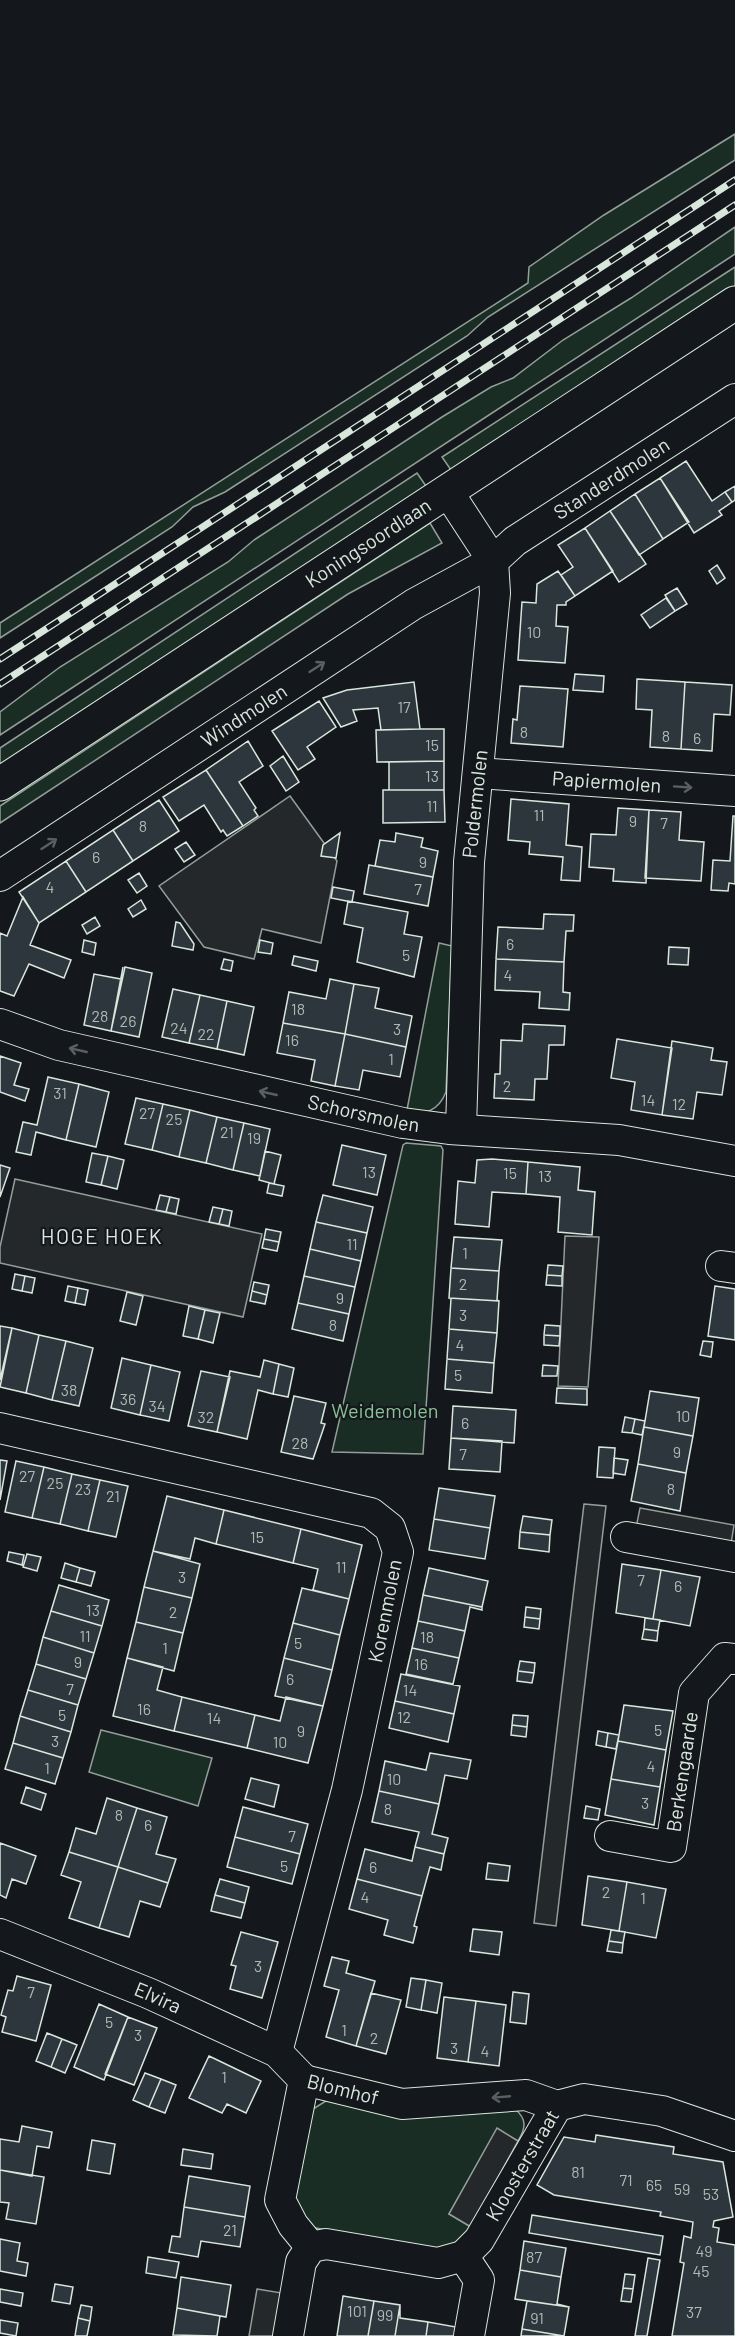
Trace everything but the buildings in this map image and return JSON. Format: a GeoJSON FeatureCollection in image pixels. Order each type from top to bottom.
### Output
{"type":"FeatureCollection","features":[{"type":"Feature","properties":{"kind":"street","name":"Koningsoordlaan"},"geometry":{"type":"LineString","coordinates":[[0,784],[735,303]]}},
{"type":"Feature","properties":{"kind":"street","name":"Standerdmolen"},"geometry":{"type":"LineString","coordinates":[[493,561],[515,541],[735,399]]}},
{"type":"Feature","properties":{"kind":"street","name":"Poldermolen"},"geometry":{"type":"LineString","coordinates":[[448,492],[493,561],[495,593],[469,862],[455,1129]]}},
{"type":"Feature","properties":{"kind":"street","name":"Windmolen"},"geometry":{"type":"LineString","coordinates":[[0,876],[414,604],[493,561]]}},
{"type":"Feature","properties":{"kind":"street","name":"Papiermolen"},"geometry":{"type":"LineString","coordinates":[[478,773],[735,791]]}},
{"type":"Feature","properties":{"kind":"street","name":"Schorsmolen"},"geometry":{"type":"LineString","coordinates":[[0,1024],[59,1045],[387,1120],[455,1129],[619,1140],[735,1161]]}},
{"type":"Feature","properties":{"kind":"street","name":"Korenmolen"},"geometry":{"type":"LineString","coordinates":[[0,1428],[371,1513],[390,1528],[398,1552],[360,1732],[277,2052]]}},
{"type":"Feature","properties":{"kind":"street"},"geometry":{"type":"LineString","coordinates":[[626,1538],[735,1557]]}},
{"type":"Feature","properties":{"kind":"street","name":"Berkengaarde"},"geometry":{"type":"LineString","coordinates":[[610,1836],[671,1847],[694,1693],[725,1658],[735,1659]]}},
{"type":"Feature","properties":{"kind":"street","name":"Elvira"},"geometry":{"type":"LineString","coordinates":[[0,1934],[148,1993],[277,2052],[304,2080]]}},
{"type":"Feature","properties":{"kind":"street","name":"Blomhof"},"geometry":{"type":"LineString","coordinates":[[310,2247],[293,2225],[280,2200],[304,2080],[402,2104],[526,2095],[557,2106]]}},
{"type":"Feature","properties":{"kind":"street","name":"Kloosterstraat"},"geometry":{"type":"LineString","coordinates":[[463,2256],[479,2240],[557,2106],[584,2099],[662,2110],[735,2136]]}},
{"type":"Feature","properties":{"kind":"street"},"geometry":{"type":"LineString","coordinates":[[288,2336],[301,2262],[310,2247],[326,2244],[438,2263],[463,2256],[479,2280],[469,2336]]}},
{"type":"Feature","properties":{"kind":"green space"},"geometry":{"type":"Polygon","coordinates":[[[735,134],[735,160],[488,317],[467,336],[225,492],[193,507],[172,527],[0,638],[0,623],[528,283],[529,267],[604,215],[735,134]]]}},
{"type":"Feature","properties":{"kind":"green space"},"geometry":{"type":"Polygon","coordinates":[[[735,227],[735,254],[0,735],[0,712],[60,667],[228,562],[254,540],[442,417],[491,387],[513,378],[563,340],[631,298],[735,227]]]}},
{"type":"Feature","properties":{"kind":"green space"},"geometry":{"type":"Polygon","coordinates":[[[735,267],[735,286],[451,470],[442,457],[735,267]]]}},
{"type":"Feature","properties":{"kind":"green space"},"geometry":{"type":"Polygon","coordinates":[[[417,473],[426,486],[0,767],[0,748],[417,473]]]}},
{"type":"Feature","properties":{"kind":"green space"},"geometry":{"type":"Polygon","coordinates":[[[430,523],[442,543],[348,594],[0,823],[0,806],[430,523]]]}},
{"type":"Feature","properties":{"kind":"green space"},"geometry":{"type":"Polygon","coordinates":[[[439,943],[452,946],[446,1092],[435,1108],[406,1115],[439,943]]]}},
{"type":"Feature","properties":{"kind":"green space","name":"Weidemolen"},"geometry":{"type":"Polygon","coordinates":[[[406,1143],[441,1146],[443,1150],[423,1454],[332,1452],[403,1145],[406,1143]]]}},
{"type":"Feature","properties":{"kind":"green space"},"geometry":{"type":"Polygon","coordinates":[[[101,1730],[212,1758],[198,1806],[89,1772],[101,1730]]]}},
{"type":"Feature","properties":{"kind":"green space"},"geometry":{"type":"Polygon","coordinates":[[[329,2099],[515,2109],[522,2116],[524,2128],[518,2141],[497,2129],[449,2214],[471,2227],[461,2242],[443,2250],[310,2227],[295,2201],[313,2109],[329,2099]]]}},
{"type":"Feature","properties":{"kind":"shaded area"},"geometry":{"type":"Polygon","coordinates":[[[290,796],[337,861],[321,943],[262,929],[254,959],[204,947],[159,886],[290,796]]]}},
{"type":"Feature","properties":{"kind":"shaded area"},"geometry":{"type":"Polygon","coordinates":[[[15,1179],[262,1234],[243,1317],[0,1263],[0,1247],[15,1179]]]}},
{"type":"Feature","properties":{"kind":"shaded area"},"geometry":{"type":"Polygon","coordinates":[[[565,1236],[599,1237],[588,1387],[558,1386],[565,1236]]]}},
{"type":"Feature","properties":{"kind":"shaded area"},"geometry":{"type":"Polygon","coordinates":[[[584,1504],[606,1506],[556,1926],[534,1923],[584,1504]]]}},
{"type":"Feature","properties":{"kind":"shaded area"},"geometry":{"type":"Polygon","coordinates":[[[640,1508],[734,1525],[730,1550],[635,1533],[640,1508]]]}},
{"type":"Feature","properties":{"kind":"shaded area"},"geometry":{"type":"Polygon","coordinates":[[[497,2128],[518,2141],[471,2227],[449,2214],[497,2128]]]}},
{"type":"Feature","properties":{"kind":"shaded area"},"geometry":{"type":"Polygon","coordinates":[[[257,2289],[282,2293],[274,2336],[249,2336],[257,2289]]]}},
{"type":"Feature","properties":{"kind":"railway"},"geometry":{"type":"LineString","coordinates":[[0,659],[735,180]]}},
{"type":"Feature","properties":{"kind":"railway"},"geometry":{"type":"LineString","coordinates":[[0,684],[735,205]]}},
{"type":"Feature","properties":{"kind":"district","name":"HOGE HOEK"},"geometry":{"type":"Point","coordinates":[102,1237]}}]}
